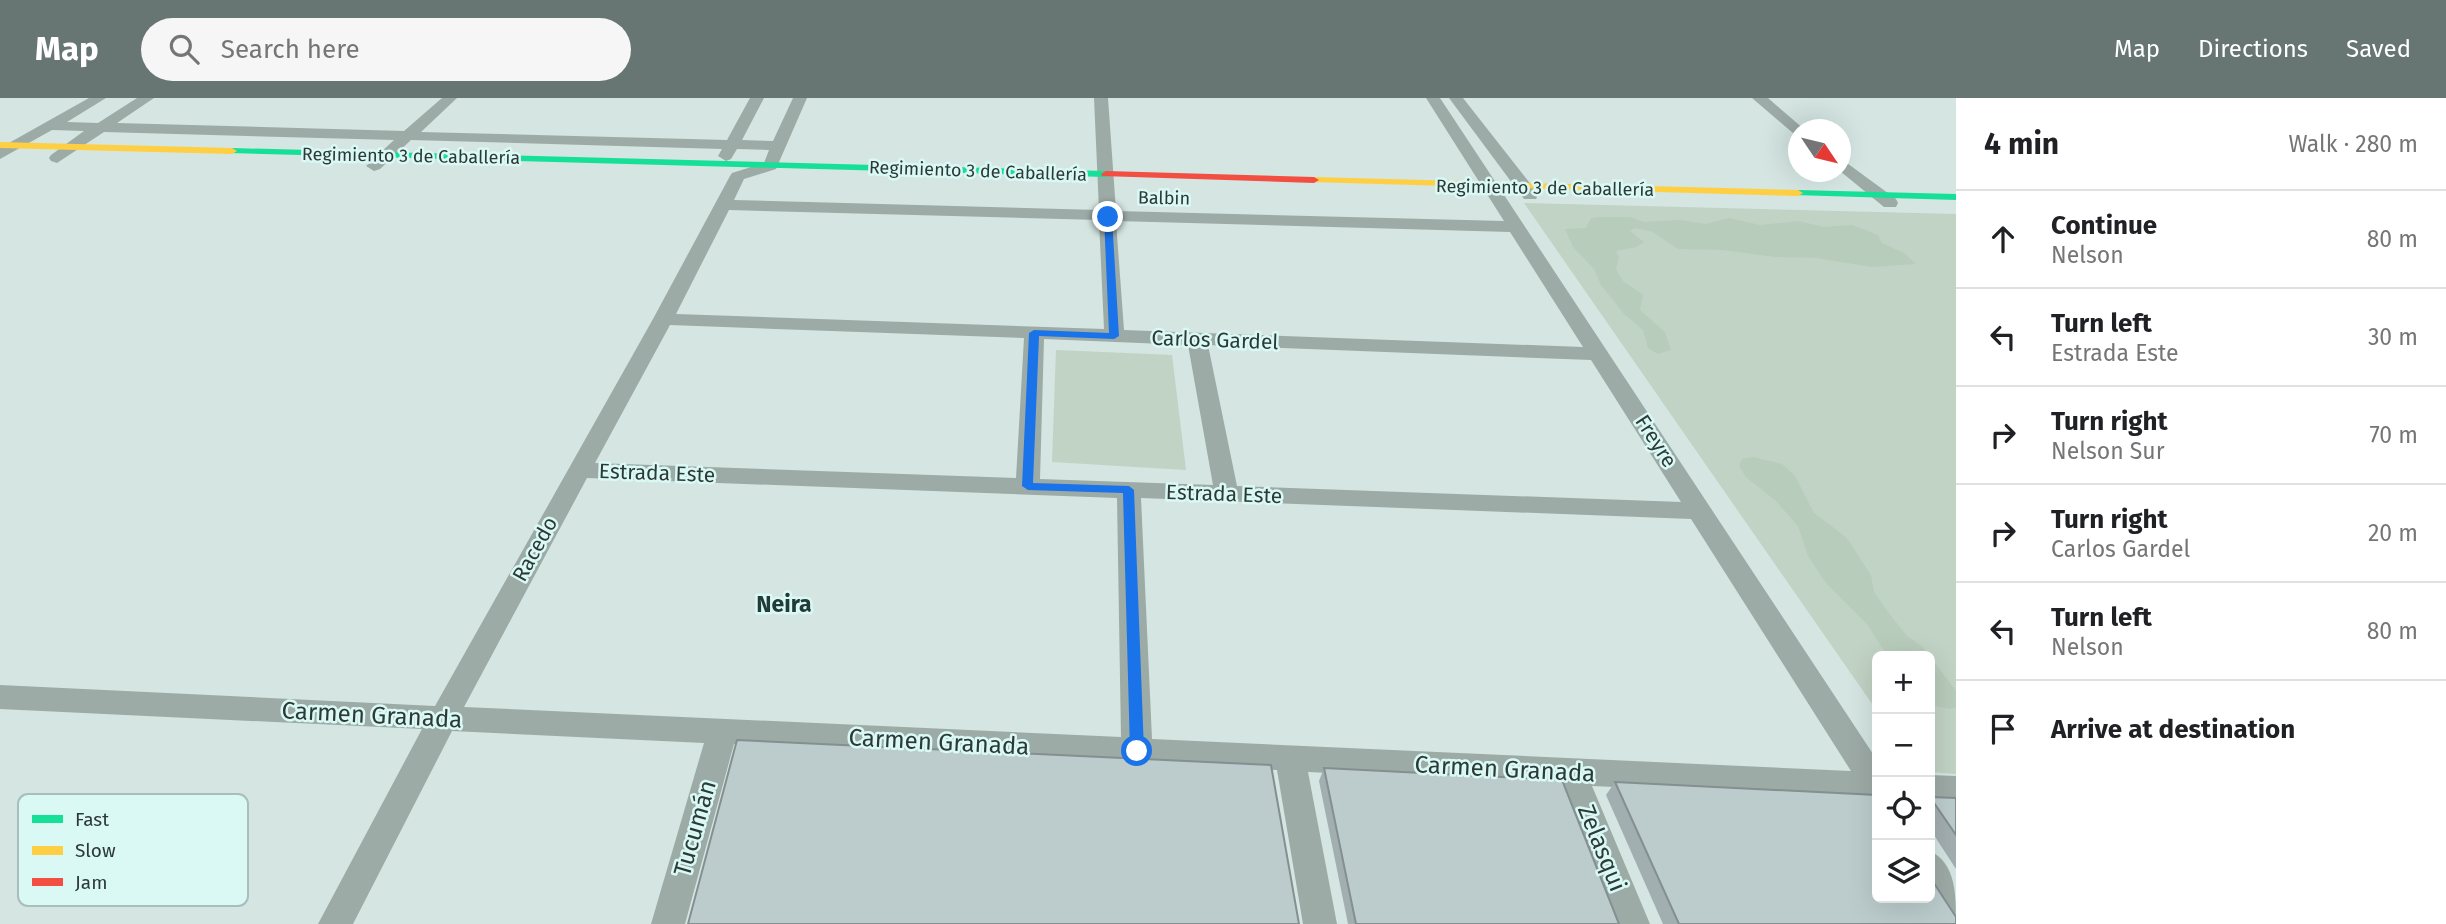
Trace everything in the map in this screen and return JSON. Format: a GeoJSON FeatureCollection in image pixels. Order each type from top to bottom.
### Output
{"type":"FeatureCollection","features":[{"type":"Feature","properties":{"kind":"street"},"geometry":{"type":"LineString","coordinates":[[0,156],[99,98]]}},
{"type":"Feature","properties":{"kind":"street"},"geometry":{"type":"LineString","coordinates":[[57,158],[98,128],[147,98]]}},
{"type":"Feature","properties":{"kind":"street"},"geometry":{"type":"LineString","coordinates":[[380,161],[450,98]]}},
{"type":"Feature","properties":{"kind":"street","name":"Racedo"},"geometry":{"type":"LineString","coordinates":[[335,924],[443,718],[724,205],[731,145],[757,98]]}},
{"type":"Feature","properties":{"kind":"street"},"geometry":{"type":"LineString","coordinates":[[770,166],[800,98]]}},
{"type":"Feature","properties":{"kind":"street"},"geometry":{"type":"LineString","coordinates":[[1101,98],[1114,336]]}},
{"type":"Feature","properties":{"kind":"street","name":"Freyre"},"geometry":{"type":"LineString","coordinates":[[1433,98],[1872,778]]}},
{"type":"Feature","properties":{"kind":"street"},"geometry":{"type":"LineString","coordinates":[[1456,98],[1525,192]]}},
{"type":"Feature","properties":{"kind":"street"},"geometry":{"type":"LineString","coordinates":[[1759,98],[1788,122]]}},
{"type":"Feature","properties":{"kind":"street"},"geometry":{"type":"LineString","coordinates":[[50,126],[779,146]]}},
{"type":"Feature","properties":{"kind":"street","name":"Regimiento 3 de Caballería"},"geometry":{"type":"LineString","coordinates":[[0,145],[380,161]]}},
{"type":"Feature","properties":{"kind":"street","name":"Regimiento 3 de Caballería"},"geometry":{"type":"LineString","coordinates":[[0,156],[380,161],[1886,200],[1956,205]]}},
{"type":"Feature","properties":{"kind":"street","name":"Regimiento 3 de Caballería"},"geometry":{"type":"LineString","coordinates":[[730,170],[770,166],[1107,180]]}},
{"type":"Feature","properties":{"kind":"street"},"geometry":{"type":"LineString","coordinates":[[1851,172],[1886,200]]}},
{"type":"Feature","properties":{"kind":"street","name":"Regimiento 3 de Caballería"},"geometry":{"type":"LineString","coordinates":[[1886,200],[1956,198]]}},
{"type":"Feature","properties":{"kind":"street","name":"Balbin"},"geometry":{"type":"LineString","coordinates":[[724,205],[1518,227]]}},
{"type":"Feature","properties":{"kind":"street","name":"Carlos Gardel"},"geometry":{"type":"LineString","coordinates":[[663,319],[1600,354]]}},
{"type":"Feature","properties":{"kind":"street"},"geometry":{"type":"LineString","coordinates":[[1028,486],[1034,333]]}},
{"type":"Feature","properties":{"kind":"street"},"geometry":{"type":"LineString","coordinates":[[1197,339],[1227,494]]}},
{"type":"Feature","properties":{"kind":"street","name":"Estrada Este"},"geometry":{"type":"LineString","coordinates":[[579,470],[1701,511]]}},
{"type":"Feature","properties":{"kind":"street"},"geometry":{"type":"LineString","coordinates":[[1129,490],[1137,751]]}},
{"type":"Feature","properties":{"kind":"street","name":"Carmen Granada"},"geometry":{"type":"LineString","coordinates":[[0,697],[1872,786]]}},
{"type":"Feature","properties":{"kind":"street","name":"Tucumán"},"geometry":{"type":"LineString","coordinates":[[668,924],[722,731]]}},
{"type":"Feature","properties":{"kind":"street"},"geometry":{"type":"LineString","coordinates":[[1290,758],[1320,924]]}},
{"type":"Feature","properties":{"kind":"street","name":"Zelasqui"},"geometry":{"type":"LineString","coordinates":[[1571,772],[1633,924]]}},
{"type":"Feature","properties":{"kind":"street"},"geometry":{"type":"LineString","coordinates":[[1935,789],[1956,790]]}},
{"type":"Feature","properties":{"kind":"street"},"geometry":{"type":"LineString","coordinates":[[1935,874],[1956,906]]}},
{"type":"Feature","properties":{"kind":"green space"},"geometry":{"type":"Polygon","coordinates":[[[1524,203],[1956,214],[1956,774],[1935,772],[1935,651],[1872,651],[1872,704],[1524,203]]]}},
{"type":"Feature","properties":{"kind":"green space"},"geometry":{"type":"Polygon","coordinates":[[[1630,217],[1644,222],[1680,220],[1706,224],[1729,218],[1760,225],[1799,221],[1823,227],[1852,225],[1878,235],[1882,243],[1904,253],[1916,264],[1872,267],[1817,258],[1678,249],[1651,231],[1635,228],[1630,231],[1644,242],[1636,247],[1616,251],[1619,258],[1616,269],[1623,281],[1643,295],[1640,310],[1665,332],[1671,350],[1658,354],[1648,348],[1643,330],[1624,314],[1601,285],[1594,269],[1573,247],[1565,229],[1586,228],[1591,218],[1630,217]]]}},
{"type":"Feature","properties":{"kind":"green space"},"geometry":{"type":"Polygon","coordinates":[[[1056,350],[1172,355],[1186,470],[1052,462],[1056,350]]]}},
{"type":"Feature","properties":{"kind":"green space"},"geometry":{"type":"Polygon","coordinates":[[[1753,457],[1782,464],[1795,476],[1814,513],[1846,537],[1871,575],[1874,592],[1891,616],[1907,636],[1926,651],[1884,651],[1868,625],[1826,583],[1808,556],[1798,526],[1776,501],[1746,477],[1739,466],[1742,459],[1753,457]]]}},
{"type":"Feature","properties":{"kind":"green space"},"geometry":{"type":"Polygon","coordinates":[[[1935,663],[1956,691],[1956,707],[1950,709],[1935,706],[1935,663]]]}},
{"type":"Feature","properties":{"kind":"building"},"geometry":{"type":"Polygon","coordinates":[[[737,740],[1271,765],[1299,924],[688,924],[737,740]]]}},
{"type":"Feature","properties":{"kind":"building"},"geometry":{"type":"Polygon","coordinates":[[[1324,768],[1562,780],[1619,924],[1356,924],[1324,768]]]}},
{"type":"Feature","properties":{"kind":"building"},"geometry":{"type":"Polygon","coordinates":[[[1615,782],[1872,795],[1872,903],[1935,903],[1935,885],[1956,917],[1956,924],[1679,924],[1615,782]]]}},
{"type":"Feature","properties":{"kind":"building"},"geometry":{"type":"Polygon","coordinates":[[[1935,797],[1956,798],[1956,835],[1935,804],[1935,797]]]}},
{"type":"Feature","properties":{"kind":"traffic: fast"},"geometry":{"type":"LineString","coordinates":[[232,151],[1106,174]]}},
{"type":"Feature","properties":{"kind":"traffic: fast"},"geometry":{"type":"LineString","coordinates":[[1798,193],[1956,197]]}},
{"type":"Feature","properties":{"kind":"traffic: slow"},"geometry":{"type":"LineString","coordinates":[[0,145],[232,151]]}},
{"type":"Feature","properties":{"kind":"traffic: slow"},"geometry":{"type":"LineString","coordinates":[[1314,180],[1798,193]]}},
{"type":"Feature","properties":{"kind":"traffic: jam"},"geometry":{"type":"LineString","coordinates":[[1106,174],[1314,180]]}},
{"type":"Feature","properties":{"kind":"district","name":"Neira"},"geometry":{"type":"Point","coordinates":[784,604]}},
{"type":"Feature","properties":{"kind":"route"},"geometry":{"type":"LineString","coordinates":[[1108,217],[1114,336],[1034,333],[1028,486],[1129,490],[1137,751]]}}]}
